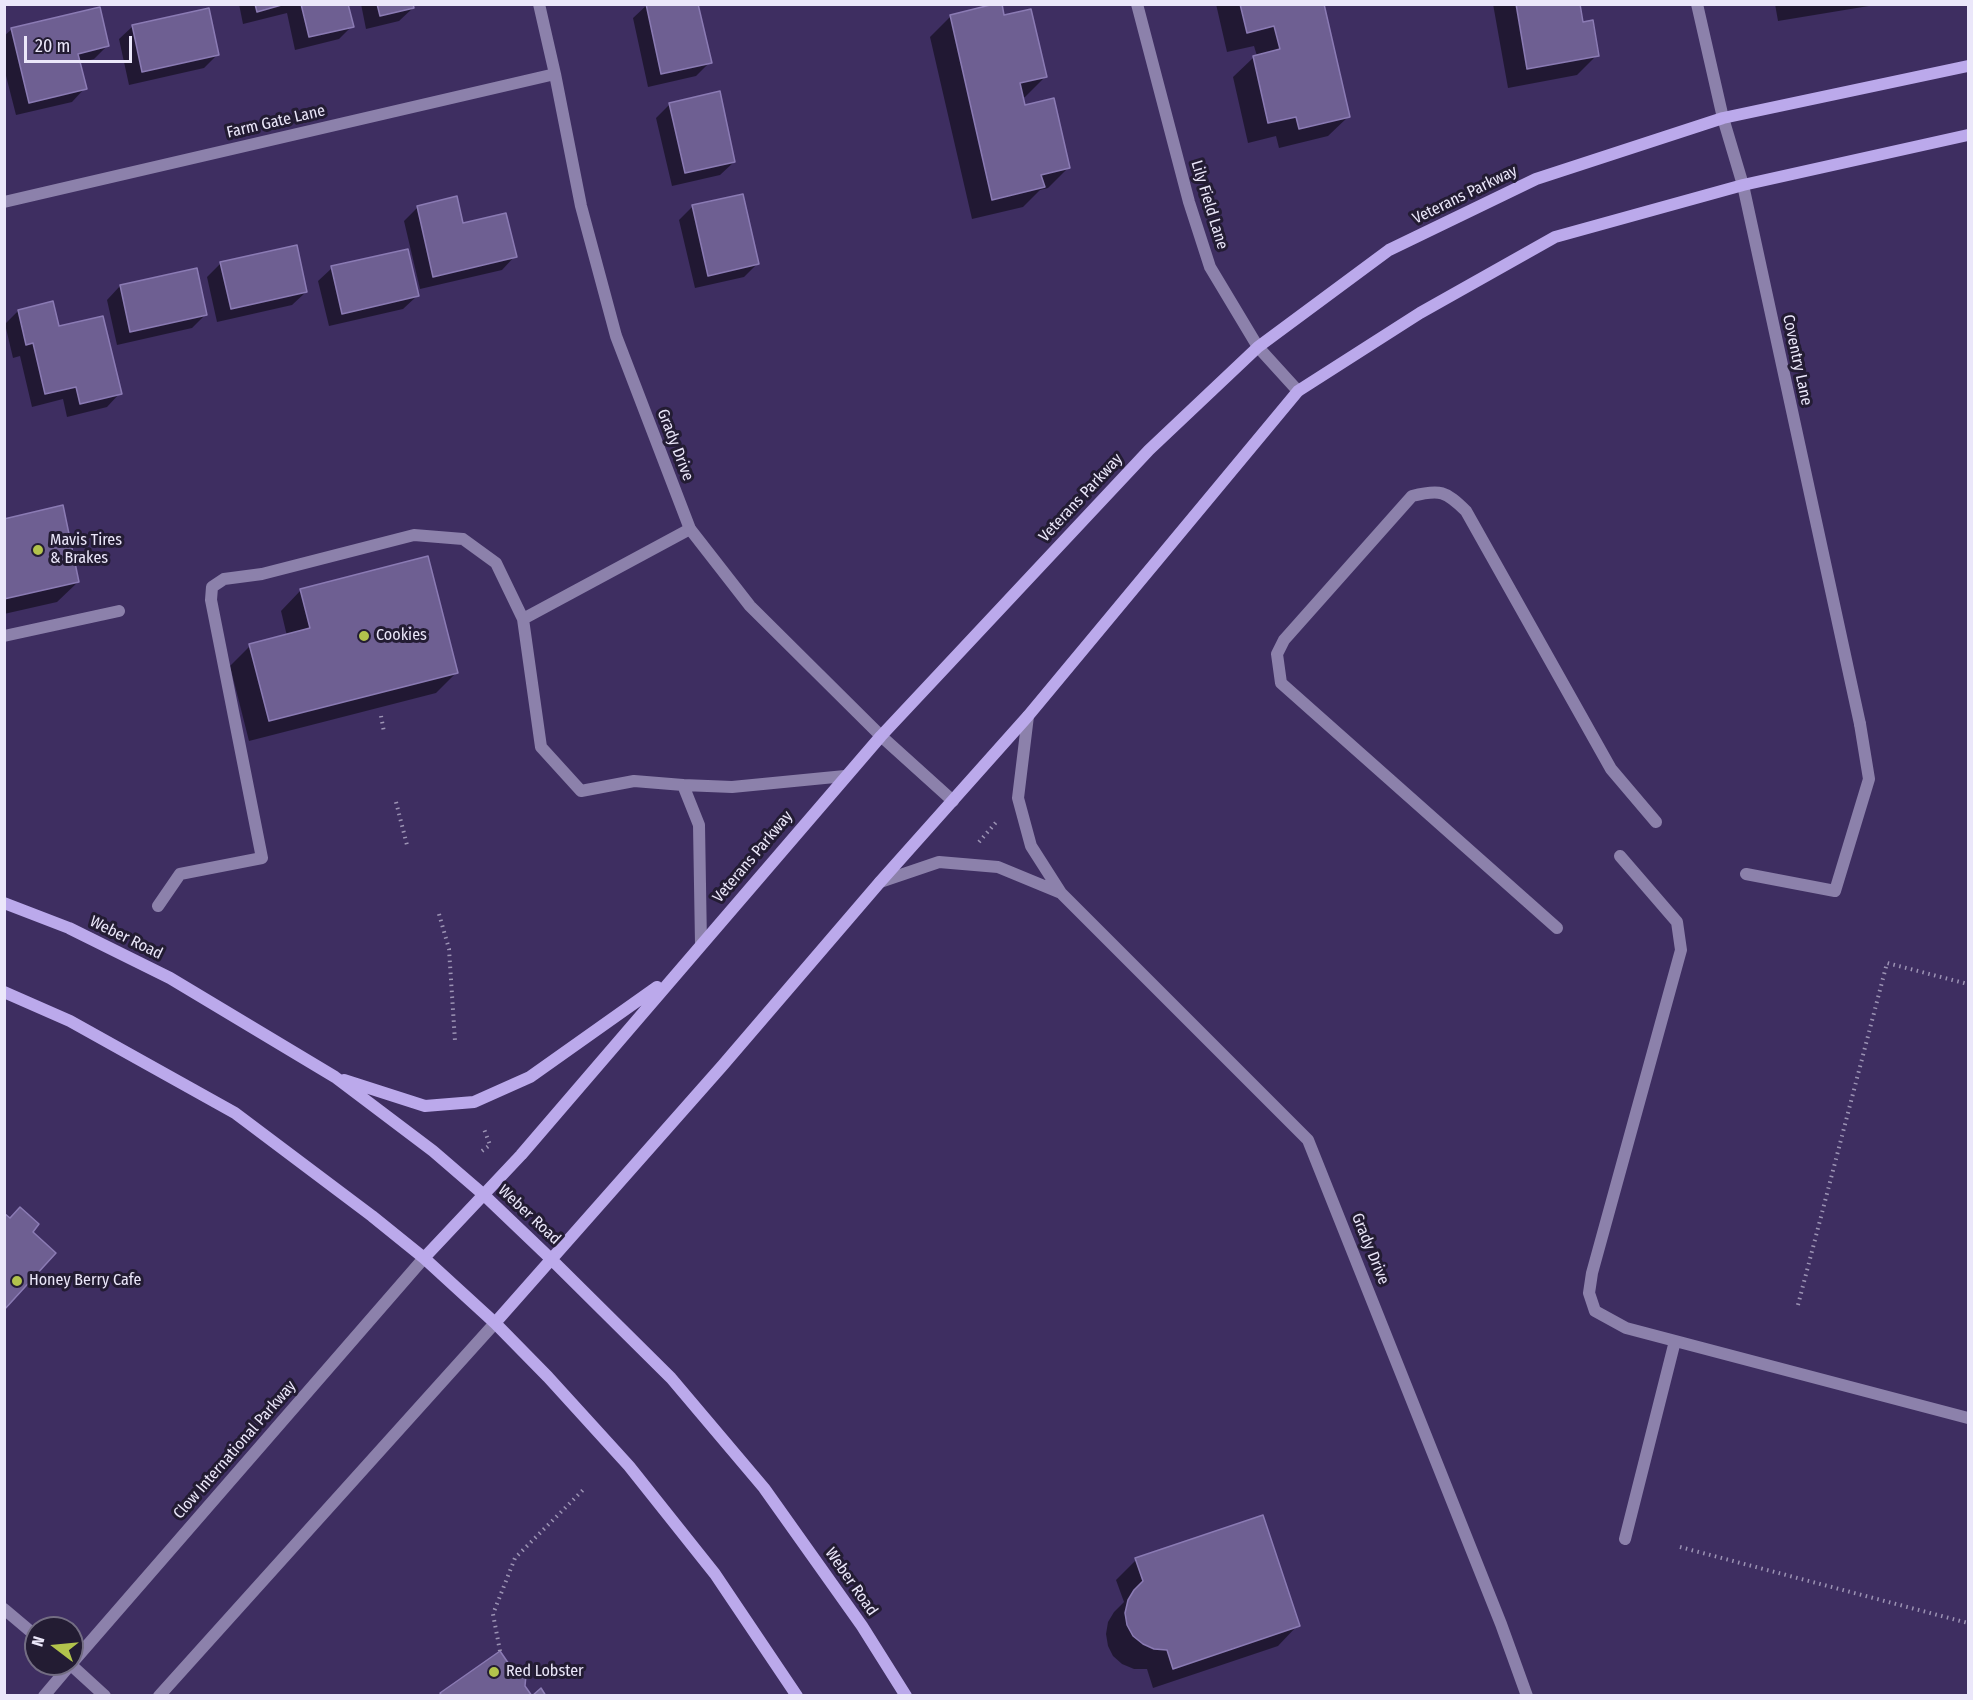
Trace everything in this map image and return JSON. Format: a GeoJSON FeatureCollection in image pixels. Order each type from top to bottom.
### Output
{"type":"FeatureCollection","features":[{"type":"Feature","properties":{"kind":"main road","name":"Veterans Parkway"},"geometry":{"type":"LineString","coordinates":[[424,1258],[521,1155],[880,736],[1149,450],[1258,347],[1389,250],[1536,179],[1723,118],[1968,66]]}},
{"type":"Feature","properties":{"kind":"main road"},"geometry":{"type":"LineString","coordinates":[[495,1323],[1028,716],[1298,391],[1420,313],[1555,237],[1743,185],[1968,135]]}},
{"type":"Feature","properties":{"kind":"main road","name":"Weber Road"},"geometry":{"type":"LineString","coordinates":[[4,903],[62,925],[170,978],[334,1077],[432,1151],[484,1195],[552,1258],[671,1378],[764,1488],[862,1626],[906,1695]]}},
{"type":"Feature","properties":{"kind":"main road"},"geometry":{"type":"LineString","coordinates":[[334,1077],[425,1106],[474,1102],[531,1077],[673,976]]}},
{"type":"Feature","properties":{"kind":"main road"},"geometry":{"type":"LineString","coordinates":[[4,992],[70,1021],[235,1113],[424,1258],[495,1323],[629,1466],[714,1574],[798,1695]]}},
{"type":"Feature","properties":{"kind":"street","name":"Grady Drive"},"geometry":{"type":"LineString","coordinates":[[538,4],[555,74],[581,206],[616,336],[690,528],[750,606],[880,736],[953,801]]}},
{"type":"Feature","properties":{"kind":"street","name":"Lily Field Lane"},"geometry":{"type":"LineString","coordinates":[[1137,4],[1189,202],[1210,267],[1258,347],[1298,391]]}},
{"type":"Feature","properties":{"kind":"street","name":"Coventry Lane"},"geometry":{"type":"LineString","coordinates":[[1697,4],[1723,118],[1743,185],[1860,724],[1869,779],[1835,891],[1746,874]]}},
{"type":"Feature","properties":{"kind":"street","name":"Farm Gate Lane"},"geometry":{"type":"LineString","coordinates":[[4,202],[555,74]]}},
{"type":"Feature","properties":{"kind":"street"},"geometry":{"type":"LineString","coordinates":[[1557,928],[1281,683],[1277,654],[1284,639],[1412,496],[1433,491],[1450,495],[1466,511],[1611,769],[1656,822]]}},
{"type":"Feature","properties":{"kind":"street"},"geometry":{"type":"LineString","coordinates":[[523,619],[690,528]]}},
{"type":"Feature","properties":{"kind":"street"},"geometry":{"type":"LineString","coordinates":[[158,906],[180,874],[262,858],[211,600],[212,587],[224,579],[262,574],[414,535],[463,539],[496,563],[523,619],[542,747],[581,791],[634,781],[732,787],[845,776]]}},
{"type":"Feature","properties":{"kind":"street"},"geometry":{"type":"LineString","coordinates":[[4,636],[119,611]]}},
{"type":"Feature","properties":{"kind":"street","name":"Grady Drive"},"geometry":{"type":"LineString","coordinates":[[1028,716],[1018,798],[1031,846],[1061,893],[1308,1140],[1501,1624],[1527,1695]]}},
{"type":"Feature","properties":{"kind":"street"},"geometry":{"type":"LineString","coordinates":[[683,785],[699,825],[701,944]]}},
{"type":"Feature","properties":{"kind":"street"},"geometry":{"type":"LineString","coordinates":[[1620,856],[1677,922],[1681,950],[1592,1273],[1589,1293],[1595,1311],[1626,1328],[1968,1418]]}},
{"type":"Feature","properties":{"kind":"street","name":"Grady Drive"},"geometry":{"type":"LineString","coordinates":[[880,882],[939,862],[998,867],[1061,893]]}},
{"type":"Feature","properties":{"kind":"street","name":"Clow International Parkway"},"geometry":{"type":"LineString","coordinates":[[84,1649],[424,1258]]}},
{"type":"Feature","properties":{"kind":"street"},"geometry":{"type":"LineString","coordinates":[[159,1695],[495,1323]]}},
{"type":"Feature","properties":{"kind":"street"},"geometry":{"type":"LineString","coordinates":[[1625,1539],[1675,1341]]}},
{"type":"Feature","properties":{"kind":"street"},"geometry":{"type":"LineString","coordinates":[[4,1609],[24,1626]]}},
{"type":"Feature","properties":{"kind":"street","name":"Clow International Parkway"},"geometry":{"type":"LineString","coordinates":[[44,1695],[61,1676]]}},
{"type":"Feature","properties":{"kind":"street"},"geometry":{"type":"LineString","coordinates":[[84,1676],[105,1695]]}},
{"type":"Feature","properties":{"kind":"path"},"geometry":{"type":"LineString","coordinates":[[381,716],[384,732]]}},
{"type":"Feature","properties":{"kind":"path"},"geometry":{"type":"LineString","coordinates":[[396,802],[407,845]]}},
{"type":"Feature","properties":{"kind":"path"},"geometry":{"type":"LineString","coordinates":[[973,849],[1002,815]]}},
{"type":"Feature","properties":{"kind":"path"},"geometry":{"type":"LineString","coordinates":[[439,914],[448,949],[455,1041]]}},
{"type":"Feature","properties":{"kind":"path"},"geometry":{"type":"LineString","coordinates":[[1798,1305],[1887,963],[1968,984]]}},
{"type":"Feature","properties":{"kind":"path"},"geometry":{"type":"LineString","coordinates":[[482,1151],[490,1145],[484,1129]]}},
{"type":"Feature","properties":{"kind":"path"},"geometry":{"type":"LineString","coordinates":[[500,1651],[493,1614],[515,1558],[583,1490]]}},
{"type":"Feature","properties":{"kind":"path"},"geometry":{"type":"LineString","coordinates":[[1680,1547],[1968,1623]]}},
{"type":"Feature","properties":{"kind":"building"},"geometry":{"type":"Polygon","coordinates":[[[255,4],[285,4],[257,12],[255,4]]]}},
{"type":"Feature","properties":{"kind":"building"},"geometry":{"type":"Polygon","coordinates":[[[301,4],[348,4],[354,27],[309,37],[301,4]]]}},
{"type":"Feature","properties":{"kind":"building"},"geometry":{"type":"Polygon","coordinates":[[[377,4],[413,4],[414,8],[380,16],[377,4]]]}},
{"type":"Feature","properties":{"kind":"building"},"geometry":{"type":"Polygon","coordinates":[[[646,4],[698,4],[712,63],[661,74],[646,4]]]}},
{"type":"Feature","properties":{"kind":"building"},"geometry":{"type":"Polygon","coordinates":[[[1002,4],[1004,15],[1031,9],[1047,77],[1020,83],[1025,105],[1054,98],[1070,168],[1041,175],[1045,187],[992,200],[950,15],[1002,4]]]}},
{"type":"Feature","properties":{"kind":"building"},"geometry":{"type":"Polygon","coordinates":[[[1240,4],[1324,4],[1350,117],[1299,129],[1296,117],[1268,123],[1253,56],[1280,49],[1274,26],[1247,33],[1240,4]]]}},
{"type":"Feature","properties":{"kind":"building"},"geometry":{"type":"Polygon","coordinates":[[[1516,4],[1580,4],[1583,22],[1593,20],[1599,56],[1527,69],[1516,4]]]}},
{"type":"Feature","properties":{"kind":"building"},"geometry":{"type":"Polygon","coordinates":[[[100,7],[109,46],[78,54],[87,89],[29,103],[11,28],[100,7]]]}},
{"type":"Feature","properties":{"kind":"building"},"geometry":{"type":"Polygon","coordinates":[[[209,8],[219,55],[142,72],[132,25],[209,8]]]}},
{"type":"Feature","properties":{"kind":"building"},"geometry":{"type":"Polygon","coordinates":[[[720,91],[735,162],[685,173],[669,103],[720,91]]]}},
{"type":"Feature","properties":{"kind":"building"},"geometry":{"type":"Polygon","coordinates":[[[743,194],[759,264],[708,276],[692,205],[743,194]]]}},
{"type":"Feature","properties":{"kind":"building"},"geometry":{"type":"Polygon","coordinates":[[[457,196],[463,223],[506,213],[517,257],[433,277],[417,206],[457,196]]]}},
{"type":"Feature","properties":{"kind":"building"},"geometry":{"type":"Polygon","coordinates":[[[297,245],[307,292],[231,309],[220,262],[297,245]]]}},
{"type":"Feature","properties":{"kind":"building"},"geometry":{"type":"Polygon","coordinates":[[[408,249],[419,296],[342,314],[331,266],[408,249]]]}},
{"type":"Feature","properties":{"kind":"building"},"geometry":{"type":"Polygon","coordinates":[[[197,268],[207,315],[130,332],[120,285],[197,268]]]}},
{"type":"Feature","properties":{"kind":"building"},"geometry":{"type":"Polygon","coordinates":[[[53,301],[59,326],[103,316],[122,394],[80,404],[76,387],[45,394],[33,343],[26,345],[18,310],[53,301]]]}},
{"type":"Feature","properties":{"kind":"building","name":"Mavis Tires & Brakes"},"geometry":{"type":"Polygon","coordinates":[[[63,505],[79,582],[4,599],[4,519],[63,505]]]}},
{"type":"Feature","properties":{"kind":"building","name":"Cookies"},"geometry":{"type":"Polygon","coordinates":[[[428,556],[458,673],[269,721],[249,644],[310,628],[300,589],[428,556]]]}},
{"type":"Feature","properties":{"kind":"building","name":"Honey Berry Cafe"},"geometry":{"type":"Polygon","coordinates":[[[20,1207],[39,1224],[33,1232],[56,1253],[4,1310],[4,1213],[10,1218],[20,1207]]]}},
{"type":"Feature","properties":{"kind":"building"},"geometry":{"type":"Polygon","coordinates":[[[1263,1515],[1300,1626],[1173,1669],[1167,1650],[1154,1649],[1143,1644],[1133,1636],[1127,1625],[1125,1613],[1128,1600],[1143,1581],[1135,1558],[1263,1515]]]}},
{"type":"Feature","properties":{"kind":"building","name":"Red Lobster"},"geometry":{"type":"Polygon","coordinates":[[[500,1651],[513,1670],[526,1675],[525,1686],[532,1696],[442,1696],[440,1693],[500,1651]]]}},
{"type":"Feature","properties":{"kind":"building","name":"Red Lobster"},"geometry":{"type":"Polygon","coordinates":[[[541,1688],[546,1696],[532,1696],[541,1688]]]}},
{"type":"Feature","properties":{"kind":"place","name":"Mavis Tires & Brakes"},"geometry":{"type":"Point","coordinates":[38,550]}},
{"type":"Feature","properties":{"kind":"place","name":"Cookies"},"geometry":{"type":"Point","coordinates":[364,636]}},
{"type":"Feature","properties":{"kind":"place","name":"Honey Berry Cafe"},"geometry":{"type":"Point","coordinates":[17,1281]}},
{"type":"Feature","properties":{"kind":"place","name":"Red Lobster"},"geometry":{"type":"Point","coordinates":[494,1672]}}]}
